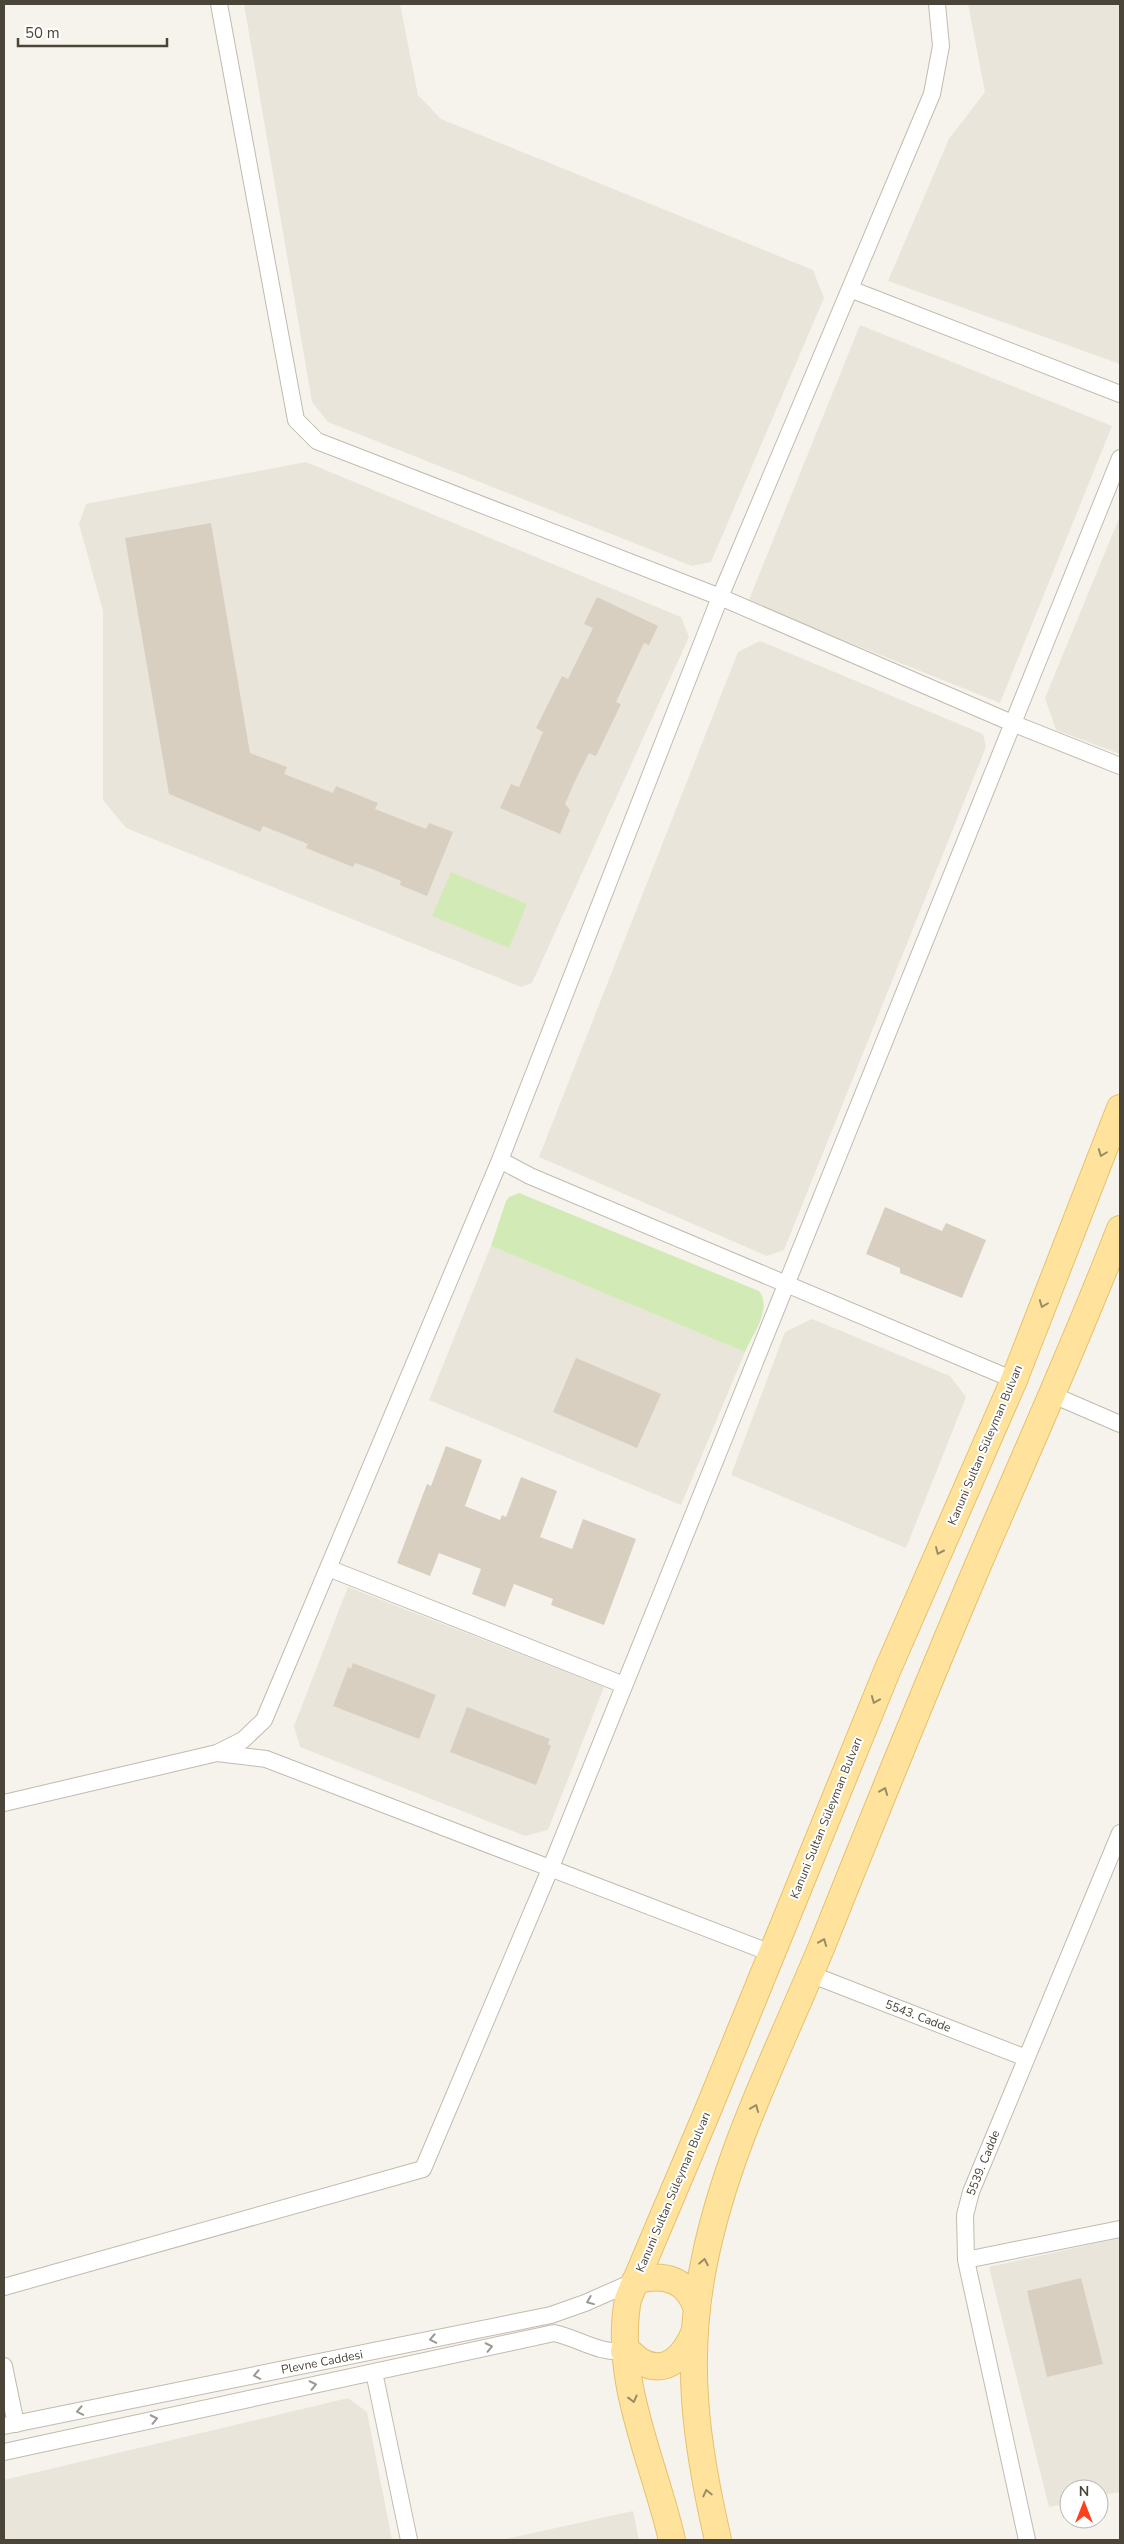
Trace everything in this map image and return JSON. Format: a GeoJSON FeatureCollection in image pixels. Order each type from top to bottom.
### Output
{"type":"FeatureCollection","features":[{"type":"Feature","properties":{"kind":"main road","name":"Kanuni Sultan Süleyman Bulvarı"},"geometry":{"type":"LineString","coordinates":[[672,2540],[663,2502],[632,2400],[624,2351],[624,2322],[628,2299],[679,2181],[887,1671],[1014,1380],[1120,1108]]}},
{"type":"Feature","properties":{"kind":"main road"},"geometry":{"type":"LineString","coordinates":[[718,2540],[702,2467],[696,2424],[693,2376],[696,2321],[704,2263],[727,2182],[967,1592],[1053,1396],[1120,1229]]}},
{"type":"Feature","properties":{"kind":"main road"},"geometry":{"type":"LineString","coordinates":[[624,2351],[629,2351],[647,2364],[656,2366],[672,2364],[678,2360],[688,2346],[696,2321],[693,2297],[680,2283],[646,2277],[635,2281]]}},
{"type":"Feature","properties":{"kind":"street"},"geometry":{"type":"LineString","coordinates":[[219,4],[296,420],[317,441],[720,597],[1012,723],[1120,766]]}},
{"type":"Feature","properties":{"kind":"street"},"geometry":{"type":"LineString","coordinates":[[4,1804],[217,1753],[243,1740],[264,1720],[500,1160],[720,597],[932,94],[941,46],[937,4]]}},
{"type":"Feature","properties":{"kind":"street"},"geometry":{"type":"LineString","coordinates":[[850,289],[1120,394]]}},
{"type":"Feature","properties":{"kind":"street"},"geometry":{"type":"LineString","coordinates":[[4,2287],[424,2170],[551,1867],[784,1284],[1120,458]]}},
{"type":"Feature","properties":{"kind":"street"},"geometry":{"type":"LineString","coordinates":[[500,1160],[530,1176],[1014,1380]]}},
{"type":"Feature","properties":{"kind":"street"},"geometry":{"type":"LineString","coordinates":[[1053,1396],[1120,1424]]}},
{"type":"Feature","properties":{"kind":"street"},"geometry":{"type":"LineString","coordinates":[[328,1568],[624,1685]]}},
{"type":"Feature","properties":{"kind":"street"},"geometry":{"type":"LineString","coordinates":[[217,1753],[266,1759],[771,1953]]}},
{"type":"Feature","properties":{"kind":"street","name":"5539. Cadde"},"geometry":{"type":"LineString","coordinates":[[1027,2540],[966,2260],[965,2215],[970,2192],[1120,1833]]}},
{"type":"Feature","properties":{"kind":"street","name":"5543. Cadde"},"geometry":{"type":"LineString","coordinates":[[810,1974],[1026,2058]]}},
{"type":"Feature","properties":{"kind":"street"},"geometry":{"type":"LineString","coordinates":[[966,2260],[1120,2228]]}},
{"type":"Feature","properties":{"kind":"street","name":"Plevne Caddesi"},"geometry":{"type":"LineString","coordinates":[[10,2425],[551,2315],[585,2303],[635,2281]]}},
{"type":"Feature","properties":{"kind":"street","name":"Plevne Caddesi"},"geometry":{"type":"LineString","coordinates":[[4,2452],[554,2333],[571,2337],[610,2353],[624,2351]]}},
{"type":"Feature","properties":{"kind":"street"},"geometry":{"type":"LineString","coordinates":[[4,2366],[10,2425]]}},
{"type":"Feature","properties":{"kind":"street"},"geometry":{"type":"LineString","coordinates":[[374,2372],[409,2540]]}},
{"type":"Feature","properties":{"kind":"street"},"geometry":{"type":"LineString","coordinates":[[112,2404],[118,2427]]}},
{"type":"Feature","properties":{"kind":"shaded area"},"geometry":{"type":"Polygon","coordinates":[[[244,4],[400,4],[418,95],[441,119],[813,270],[824,298],[711,562],[692,566],[328,422],[312,402],[244,4]]]}},
{"type":"Feature","properties":{"kind":"shaded area"},"geometry":{"type":"Polygon","coordinates":[[[968,4],[1120,4],[1120,364],[888,281],[949,139],[985,92],[968,4]]]}},
{"type":"Feature","properties":{"kind":"shaded area"},"geometry":{"type":"Polygon","coordinates":[[[860,325],[1112,426],[1000,703],[748,602],[860,325]]]}},
{"type":"Feature","properties":{"kind":"shaded area"},"geometry":{"type":"Polygon","coordinates":[[[306,462],[681,617],[689,637],[532,983],[521,987],[126,828],[103,800],[103,611],[79,524],[86,504],[306,462]]]}},
{"type":"Feature","properties":{"kind":"shaded area"},"geometry":{"type":"Polygon","coordinates":[[[1120,516],[1120,754],[1056,730],[1045,698],[1120,516]]]}},
{"type":"Feature","properties":{"kind":"shaded area"},"geometry":{"type":"Polygon","coordinates":[[[760,641],[983,734],[986,747],[784,1250],[767,1256],[539,1157],[738,652],[760,641]]]}},
{"type":"Feature","properties":{"kind":"shaded area"},"geometry":{"type":"Polygon","coordinates":[[[491,1246],[745,1352],[681,1505],[429,1400],[491,1246]]]}},
{"type":"Feature","properties":{"kind":"shaded area"},"geometry":{"type":"Polygon","coordinates":[[[812,1319],[950,1376],[966,1397],[906,1548],[731,1475],[785,1332],[812,1319]]]}},
{"type":"Feature","properties":{"kind":"shaded area"},"geometry":{"type":"Polygon","coordinates":[[[348,1587],[604,1687],[548,1830],[525,1836],[300,1747],[294,1726],[348,1587]]]}},
{"type":"Feature","properties":{"kind":"shaded area"},"geometry":{"type":"Polygon","coordinates":[[[1120,2238],[1120,2492],[1109,2494],[1109,2479],[1059,2479],[1059,2505],[1049,2507],[989,2267],[1120,2238]]]}},
{"type":"Feature","properties":{"kind":"shaded area"},"geometry":{"type":"Polygon","coordinates":[[[348,2398],[367,2412],[392,2540],[4,2540],[4,2480],[348,2398]]]}},
{"type":"Feature","properties":{"kind":"shaded area"},"geometry":{"type":"Polygon","coordinates":[[[633,2511],[639,2540],[501,2540],[633,2511]]]}},
{"type":"Feature","properties":{"kind":"green space"},"geometry":{"type":"Polygon","coordinates":[[[451,872],[527,904],[509,948],[432,916],[451,872]]]}},
{"type":"Feature","properties":{"kind":"green space"},"geometry":{"type":"Polygon","coordinates":[[[519,1193],[759,1291],[763,1298],[763,1313],[745,1352],[491,1246],[506,1201],[509,1197],[519,1193]]]}},
{"type":"Feature","properties":{"kind":"building"},"geometry":{"type":"Polygon","coordinates":[[[211,523],[250,753],[287,767],[284,774],[333,793],[336,786],[378,803],[375,809],[426,829],[429,823],[453,832],[427,896],[400,885],[401,881],[372,869],[355,863],[353,867],[306,848],[308,844],[263,826],[260,832],[169,794],[125,538],[211,523]]]}},
{"type":"Feature","properties":{"kind":"building"},"geometry":{"type":"Polygon","coordinates":[[[597,597],[658,626],[649,645],[644,643],[616,702],[621,704],[596,756],[589,753],[575,781],[565,804],[570,810],[560,834],[500,808],[511,784],[519,787],[543,732],[536,728],[562,676],[568,679],[593,628],[584,624],[597,597]]]}},
{"type":"Feature","properties":{"kind":"building"},"geometry":{"type":"Polygon","coordinates":[[[885,1207],[942,1231],[946,1223],[986,1240],[962,1298],[900,1273],[900,1268],[866,1254],[885,1207]]]}},
{"type":"Feature","properties":{"kind":"building"},"geometry":{"type":"Polygon","coordinates":[[[576,1358],[661,1394],[637,1448],[553,1412],[576,1358]]]}},
{"type":"Feature","properties":{"kind":"building"},"geometry":{"type":"Polygon","coordinates":[[[446,1446],[482,1460],[465,1506],[500,1520],[502,1515],[506,1517],[521,1477],[557,1491],[540,1537],[572,1549],[583,1519],[636,1539],[604,1625],[551,1605],[553,1599],[514,1584],[505,1607],[472,1594],[481,1569],[439,1553],[430,1576],[397,1563],[427,1484],[431,1486],[446,1446]]]}},
{"type":"Feature","properties":{"kind":"building"},"geometry":{"type":"Polygon","coordinates":[[[353,1663],[436,1695],[419,1739],[333,1706],[348,1667],[351,1669],[353,1663]]]}},
{"type":"Feature","properties":{"kind":"building"},"geometry":{"type":"Polygon","coordinates":[[[467,1707],[550,1739],[548,1744],[551,1746],[536,1785],[450,1752],[467,1707]]]}},
{"type":"Feature","properties":{"kind":"building"},"geometry":{"type":"Polygon","coordinates":[[[1081,2278],[1103,2364],[1047,2377],[1027,2291],[1081,2278]]]}}]}
